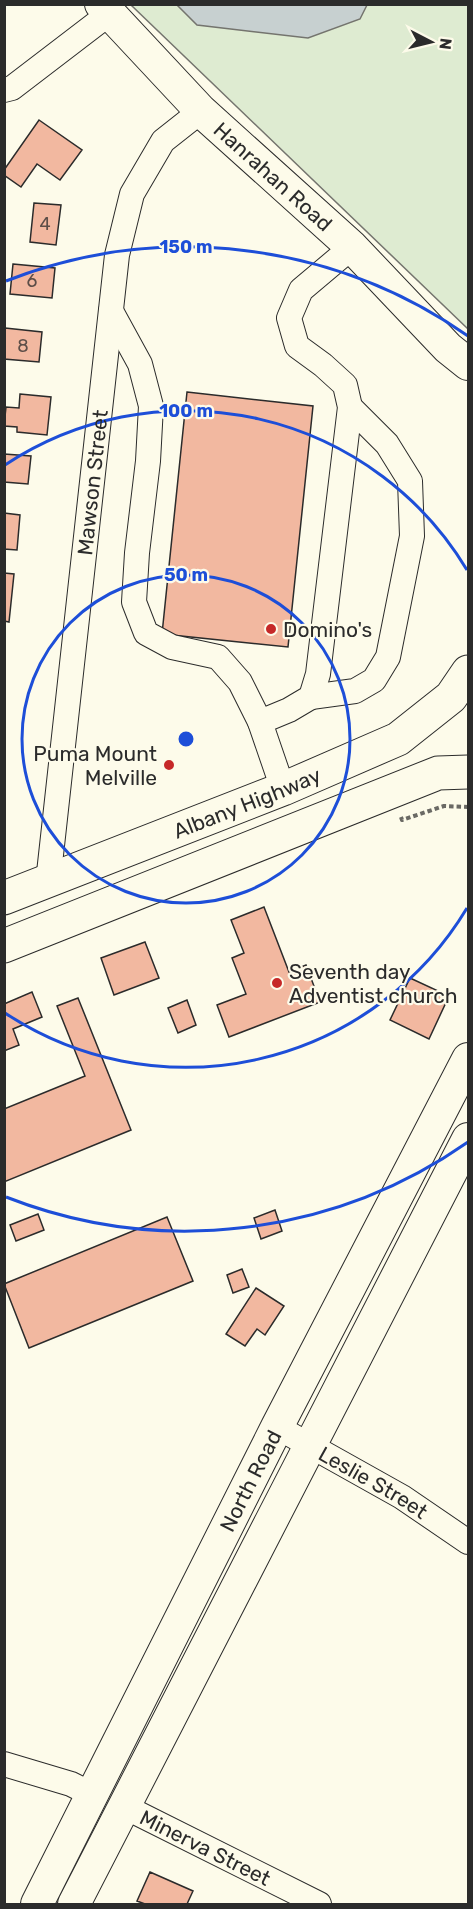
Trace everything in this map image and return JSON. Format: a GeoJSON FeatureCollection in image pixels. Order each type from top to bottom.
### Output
{"type":"FeatureCollection","features":[{"type":"Feature","properties":{"kind":"highway","name":"Albany Highway"},"geometry":{"type":"LineString","coordinates":[[4,898],[283,789],[398,739],[451,697],[468,672]]}},
{"type":"Feature","properties":{"kind":"highway","name":"Albany Highway"},"geometry":{"type":"LineString","coordinates":[[4,946],[438,774],[468,772]]}},
{"type":"Feature","properties":{"kind":"main road","name":"Hanrahan Road"},"geometry":{"type":"LineString","coordinates":[[106,9],[201,111],[352,247],[458,356],[468,386]]}},
{"type":"Feature","properties":{"kind":"main road","name":"North Road"},"geometry":{"type":"LineString","coordinates":[[37,1905],[277,1427],[468,1059]]}},
{"type":"Feature","properties":{"kind":"main road","name":"North Road"},"geometry":{"type":"LineString","coordinates":[[74,1905],[468,1139]]}},
{"type":"Feature","properties":{"kind":"street"},"geometry":{"type":"LineString","coordinates":[[4,90],[12,87],[106,9]]}},
{"type":"Feature","properties":{"kind":"street","name":"Mawson Street"},"geometry":{"type":"LineString","coordinates":[[48,882],[117,255],[132,194],[163,141],[201,111]]}},
{"type":"Feature","properties":{"kind":"street"},"geometry":{"type":"LineString","coordinates":[[311,697],[318,674],[350,407],[345,385],[297,346],[289,318],[301,290],[352,247]]}},
{"type":"Feature","properties":{"kind":"street"},"geometry":{"type":"LineString","coordinates":[[111,311],[140,364],[151,406],[134,603],[146,633],[172,647],[219,657],[240,682],[260,722],[283,789]]}},
{"type":"Feature","properties":{"kind":"street"},"geometry":{"type":"LineString","coordinates":[[260,722],[289,710],[311,697],[355,691],[374,680],[387,657],[411,536],[410,481],[387,444],[350,407]]}},
{"type":"Feature","properties":{"kind":"street","name":"Leslie Street"},"geometry":{"type":"LineString","coordinates":[[277,1427],[402,1497],[468,1542]]}},
{"type":"Feature","properties":{"kind":"street"},"geometry":{"type":"LineString","coordinates":[[4,1764],[71,1784],[93,1796]]}},
{"type":"Feature","properties":{"kind":"street","name":"Minerva Street"},"geometry":{"type":"LineString","coordinates":[[125,1807],[319,1905]]}},
{"type":"Feature","properties":{"kind":"path"},"geometry":{"type":"LineString","coordinates":[[402,820],[444,806],[468,807]]}},
{"type":"Feature","properties":{"kind":"green space"},"geometry":{"type":"Polygon","coordinates":[[[131,5],[468,5],[468,329],[131,5]]]}},
{"type":"Feature","properties":{"kind":"shaded area"},"geometry":{"type":"Polygon","coordinates":[[[177,5],[367,5],[360,19],[308,38],[197,25],[177,5]]]}},
{"type":"Feature","properties":{"kind":"building"},"geometry":{"type":"Polygon","coordinates":[[[39,120],[82,150],[60,180],[37,164],[21,187],[4,175],[4,170],[39,120]]]}},
{"type":"Feature","properties":{"kind":"building"},"geometry":{"type":"Polygon","coordinates":[[[34,203],[61,205],[56,245],[30,242],[34,203]]]}},
{"type":"Feature","properties":{"kind":"building"},"geometry":{"type":"Polygon","coordinates":[[[13,264],[55,268],[52,298],[10,294],[13,264]]]}},
{"type":"Feature","properties":{"kind":"building"},"geometry":{"type":"Polygon","coordinates":[[[5,328],[42,332],[39,362],[4,359],[5,328]]]}},
{"type":"Feature","properties":{"kind":"building"},"geometry":{"type":"Polygon","coordinates":[[[187,392],[313,406],[288,647],[162,634],[187,392]]]}},
{"type":"Feature","properties":{"kind":"building"},"geometry":{"type":"Polygon","coordinates":[[[20,394],[51,397],[47,435],[17,432],[17,427],[4,426],[6,407],[19,408],[20,394]]]}},
{"type":"Feature","properties":{"kind":"building"},"geometry":{"type":"Polygon","coordinates":[[[4,454],[31,456],[28,484],[4,482],[4,454]]]}},
{"type":"Feature","properties":{"kind":"building"},"geometry":{"type":"Polygon","coordinates":[[[4,513],[20,515],[17,550],[4,549],[4,513]]]}},
{"type":"Feature","properties":{"kind":"building"},"geometry":{"type":"Polygon","coordinates":[[[4,573],[14,574],[9,622],[4,621],[4,573]]]}},
{"type":"Feature","properties":{"kind":"building","name":"Seventh day Adventist church"},"geometry":{"type":"Polygon","coordinates":[[[264,907],[289,972],[306,965],[320,1002],[229,1037],[217,1005],[246,994],[232,958],[244,953],[231,920],[264,907]]]}},
{"type":"Feature","properties":{"kind":"building"},"geometry":{"type":"Polygon","coordinates":[[[145,942],[159,978],[114,995],[101,958],[145,942]]]}},
{"type":"Feature","properties":{"kind":"building"},"geometry":{"type":"Polygon","coordinates":[[[410,978],[449,996],[429,1039],[390,1020],[410,978]]]}},
{"type":"Feature","properties":{"kind":"building"},"geometry":{"type":"Polygon","coordinates":[[[32,992],[42,1017],[13,1029],[19,1045],[4,1051],[4,1004],[32,992]]]}},
{"type":"Feature","properties":{"kind":"building"},"geometry":{"type":"Polygon","coordinates":[[[78,998],[131,1130],[4,1182],[4,1109],[85,1076],[57,1006],[78,998]]]}},
{"type":"Feature","properties":{"kind":"building"},"geometry":{"type":"Polygon","coordinates":[[[187,1000],[196,1025],[178,1033],[168,1008],[187,1000]]]}},
{"type":"Feature","properties":{"kind":"building"},"geometry":{"type":"Polygon","coordinates":[[[275,1210],[282,1231],[261,1239],[254,1218],[275,1210]]]}},
{"type":"Feature","properties":{"kind":"building"},"geometry":{"type":"Polygon","coordinates":[[[38,1214],[44,1230],[16,1241],[10,1225],[38,1214]]]}},
{"type":"Feature","properties":{"kind":"building"},"geometry":{"type":"Polygon","coordinates":[[[167,1217],[193,1281],[29,1348],[4,1284],[167,1217]]]}},
{"type":"Feature","properties":{"kind":"building"},"geometry":{"type":"Polygon","coordinates":[[[242,1269],[249,1287],[233,1293],[227,1275],[242,1269]]]}},
{"type":"Feature","properties":{"kind":"building"},"geometry":{"type":"Polygon","coordinates":[[[256,1288],[284,1306],[265,1335],[257,1329],[245,1346],[226,1334],[256,1288]]]}},
{"type":"Feature","properties":{"kind":"building"},"geometry":{"type":"Polygon","coordinates":[[[150,1872],[193,1891],[187,1904],[145,1904],[137,1901],[150,1872]]]}},
{"type":"Feature","properties":{"kind":"place","name":"Domino's"},"geometry":{"type":"Point","coordinates":[271,629]}},
{"type":"Feature","properties":{"kind":"place","name":"Puma Mount Melville"},"geometry":{"type":"Point","coordinates":[169,765]}},
{"type":"Feature","properties":{"kind":"place","name":"Seventh day Adventist church"},"geometry":{"type":"Point","coordinates":[277,983]}}]}
